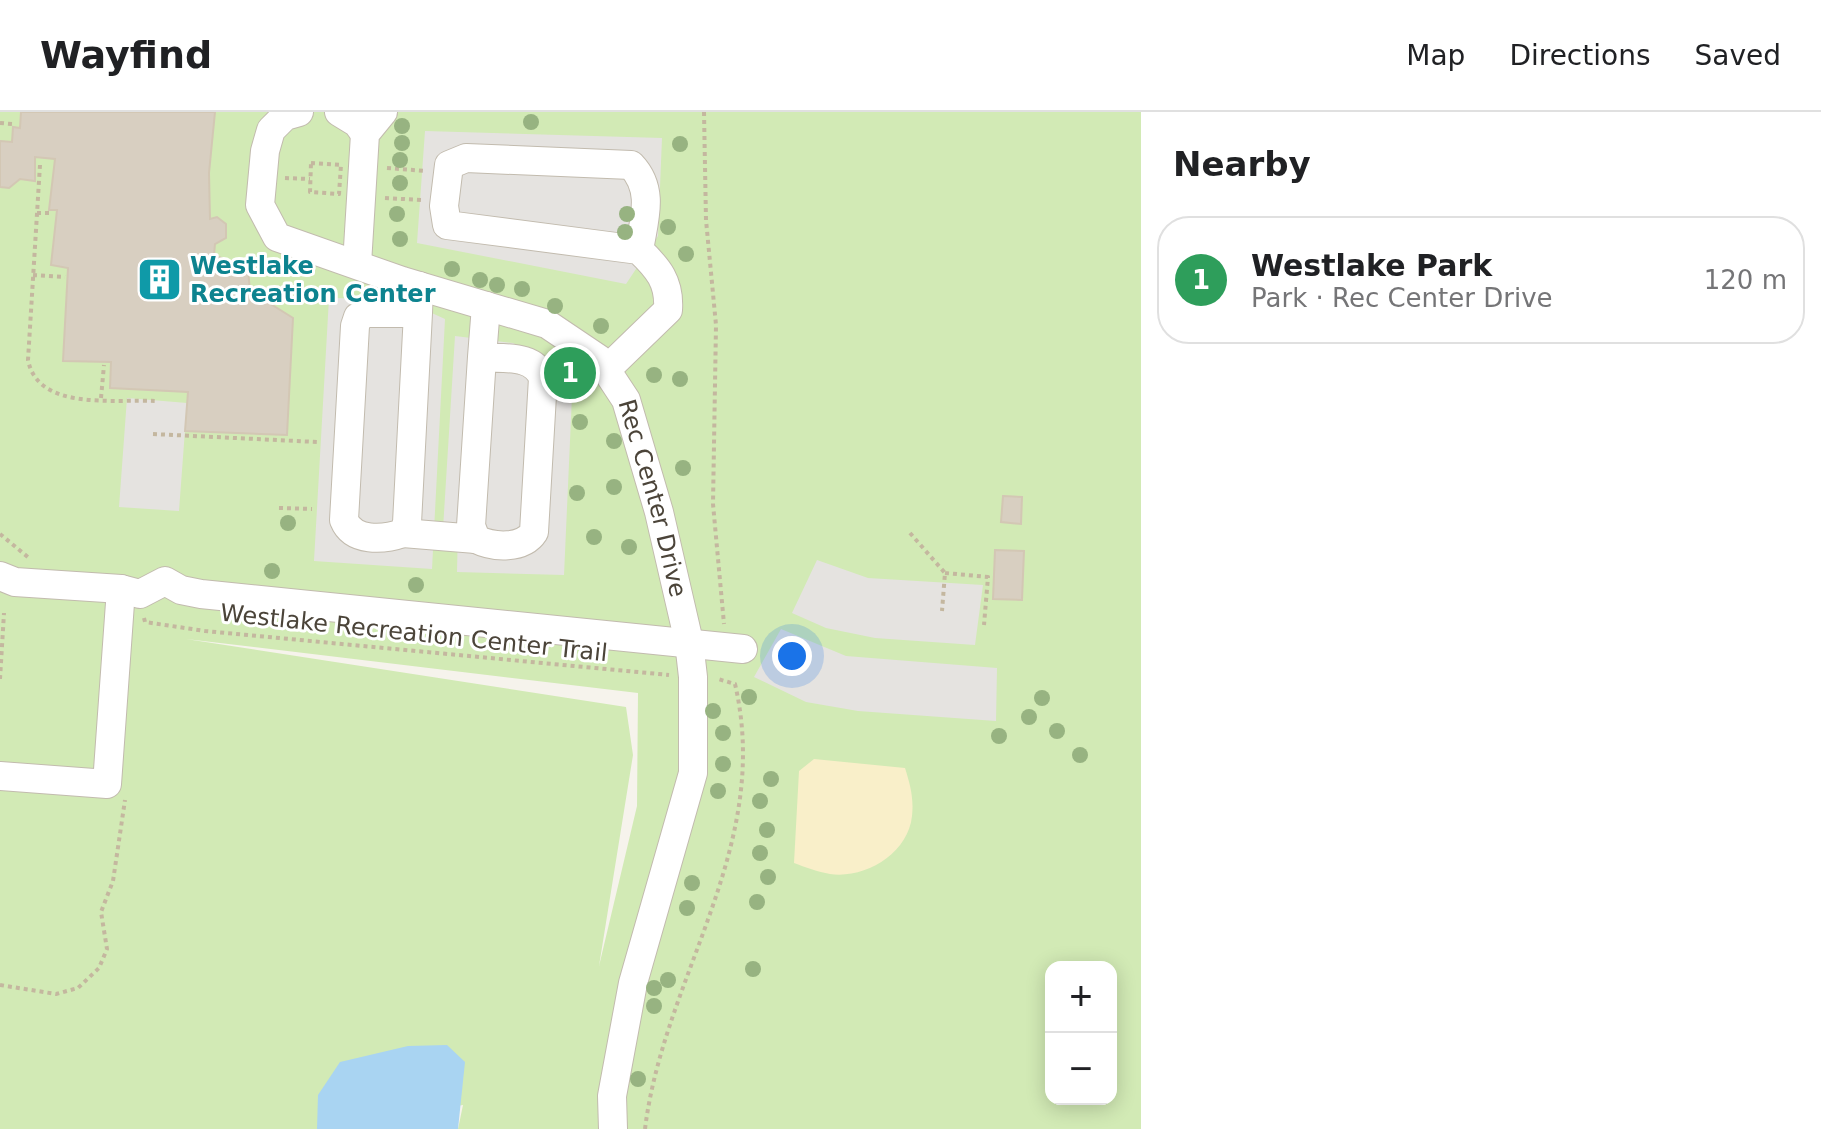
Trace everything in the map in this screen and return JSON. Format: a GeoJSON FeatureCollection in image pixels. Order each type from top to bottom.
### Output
{"type":"FeatureCollection","features":[{"type":"Feature","properties":{"kind":"street","name":"Rec Center Drive"},"geometry":{"type":"LineString","coordinates":[[299,112],[285,116],[271,130],[260,205],[267,224],[277,237],[357,264],[419,300],[486,306],[547,324],[599,359],[626,400],[659,512],[689,642],[693,677],[693,773],[633,983],[612,1096],[613,1129]]}},
{"type":"Feature","properties":{"kind":"street"},"geometry":{"type":"LineString","coordinates":[[339,112],[357,123],[365,134]]}},
{"type":"Feature","properties":{"kind":"street"},"geometry":{"type":"LineString","coordinates":[[357,264],[365,134],[383,112]]}},
{"type":"Feature","properties":{"kind":"street"},"geometry":{"type":"LineString","coordinates":[[606,370],[668,310],[667,285],[658,269],[639,250],[447,225],[445,202],[449,165],[466,158],[631,165],[643,177],[647,200],[639,250]]}},
{"type":"Feature","properties":{"kind":"street"},"geometry":{"type":"LineString","coordinates":[[403,533],[407,523],[419,300],[358,317],[344,520],[356,536],[392,537],[403,533],[476,539],[485,544],[519,545],[528,541],[534,532],[543,378],[539,368],[529,361],[482,357]]}},
{"type":"Feature","properties":{"kind":"street"},"geometry":{"type":"LineString","coordinates":[[476,539],[471,526],[486,306]]}},
{"type":"Feature","properties":{"kind":"street"},"geometry":{"type":"LineString","coordinates":[[0,576],[15,582],[132,599],[165,581],[181,590],[201,594],[689,642],[734,651]]}},
{"type":"Feature","properties":{"kind":"street"},"geometry":{"type":"LineString","coordinates":[[0,776],[107,784],[132,599]]}},
{"type":"Feature","properties":{"kind":"path"},"geometry":{"type":"LineString","coordinates":[[645,1129],[659,1057],[731,854],[743,758],[741,713],[713,492],[716,325],[706,220],[704,112]]}},
{"type":"Feature","properties":{"kind":"path"},"geometry":{"type":"LineString","coordinates":[[0,123],[12,124]]}},
{"type":"Feature","properties":{"kind":"path"},"geometry":{"type":"LineString","coordinates":[[311,163],[341,165],[339,194],[310,192],[310,179],[311,163]]}},
{"type":"Feature","properties":{"kind":"path"},"geometry":{"type":"LineString","coordinates":[[40,165],[28,360],[31,376],[46,391],[66,396],[155,401]]}},
{"type":"Feature","properties":{"kind":"path"},"geometry":{"type":"LineString","coordinates":[[381,168],[448,173]]}},
{"type":"Feature","properties":{"kind":"path"},"geometry":{"type":"LineString","coordinates":[[281,178],[310,179]]}},
{"type":"Feature","properties":{"kind":"path"},"geometry":{"type":"LineString","coordinates":[[379,197],[445,202]]}},
{"type":"Feature","properties":{"kind":"path"},"geometry":{"type":"LineString","coordinates":[[37,213],[53,213]]}},
{"type":"Feature","properties":{"kind":"path"},"geometry":{"type":"LineString","coordinates":[[33,275],[65,277]]}},
{"type":"Feature","properties":{"kind":"path"},"geometry":{"type":"LineString","coordinates":[[101,398],[104,365]]}},
{"type":"Feature","properties":{"kind":"path"},"geometry":{"type":"LineString","coordinates":[[153,434],[317,442]]}},
{"type":"Feature","properties":{"kind":"path"},"geometry":{"type":"LineString","coordinates":[[279,508],[312,509]]}},
{"type":"Feature","properties":{"kind":"path"},"geometry":{"type":"LineString","coordinates":[[910,533],[945,573],[988,577],[984,625]]}},
{"type":"Feature","properties":{"kind":"path"},"geometry":{"type":"LineString","coordinates":[[942,611],[945,573]]}},
{"type":"Feature","properties":{"kind":"path"},"geometry":{"type":"LineString","coordinates":[[132,599],[145,622],[138,633]]}},
{"type":"Feature","properties":{"kind":"path"},"geometry":{"type":"LineString","coordinates":[[0,679],[4,613]]}},
{"type":"Feature","properties":{"kind":"path","name":"Westlake Recreation Center Trail"},"geometry":{"type":"LineString","coordinates":[[145,622],[681,677]]}},
{"type":"Feature","properties":{"kind":"path"},"geometry":{"type":"LineString","coordinates":[[300,631],[300,640]]}},
{"type":"Feature","properties":{"kind":"path"},"geometry":{"type":"LineString","coordinates":[[714,679],[735,684]]}},
{"type":"Feature","properties":{"kind":"path"},"geometry":{"type":"LineString","coordinates":[[0,985],[56,994],[78,988],[99,968],[107,949],[101,912],[113,881],[126,795]]}},
{"type":"Feature","properties":{"kind":"green space"},"geometry":{"type":"Polygon","coordinates":[[[0,112],[1141,112],[1141,1129],[458,1129],[463,1105],[321,1129],[0,1129],[0,112]],[[186,639],[626,707],[633,755],[599,966],[637,806],[638,693],[186,639]]]}},
{"type":"Feature","properties":{"kind":"sand"},"geometry":{"type":"Polygon","coordinates":[[[814,759],[905,768],[912,803],[909,830],[894,852],[883,861],[843,875],[794,863],[799,771],[814,759]]]}},
{"type":"Feature","properties":{"kind":"shaded area"},"geometry":{"type":"Polygon","coordinates":[[[425,131],[662,138],[658,236],[626,284],[417,243],[425,131]]]}},
{"type":"Feature","properties":{"kind":"shaded area"},"geometry":{"type":"Polygon","coordinates":[[[329,298],[401,299],[445,319],[432,569],[314,561],[329,298]]]}},
{"type":"Feature","properties":{"kind":"shaded area"},"geometry":{"type":"Polygon","coordinates":[[[455,336],[513,343],[573,374],[564,575],[457,572],[458,528],[443,529],[455,336]]]}},
{"type":"Feature","properties":{"kind":"shaded area"},"geometry":{"type":"Polygon","coordinates":[[[127,398],[187,403],[179,511],[119,507],[127,398]]]}},
{"type":"Feature","properties":{"kind":"shaded area"},"geometry":{"type":"Polygon","coordinates":[[[817,560],[868,578],[983,585],[975,645],[875,638],[826,628],[792,613],[817,560]]]}},
{"type":"Feature","properties":{"kind":"shaded area"},"geometry":{"type":"Polygon","coordinates":[[[781,629],[846,656],[997,668],[996,721],[858,711],[806,702],[754,677],[781,629]]]}},
{"type":"Feature","properties":{"kind":"water"},"geometry":{"type":"Polygon","coordinates":[[[447,1045],[465,1062],[458,1129],[317,1129],[318,1095],[340,1062],[408,1046],[447,1045]]]}},
{"type":"Feature","properties":{"kind":"building","name":"Westlake Recreation Center"},"geometry":{"type":"Polygon","coordinates":[[[21,112],[215,112],[209,173],[210,219],[217,217],[226,224],[226,238],[215,244],[214,255],[248,269],[250,291],[293,318],[287,435],[185,431],[188,392],[110,388],[111,362],[63,361],[68,268],[51,265],[57,210],[49,210],[55,159],[35,157],[35,181],[20,179],[9,188],[0,187],[0,141],[12,142],[13,127],[20,128],[21,112]]]}},
{"type":"Feature","properties":{"kind":"building"},"geometry":{"type":"Polygon","coordinates":[[[1003,496],[1022,497],[1021,524],[1001,522],[1003,496]]]}},
{"type":"Feature","properties":{"kind":"building"},"geometry":{"type":"Polygon","coordinates":[[[995,550],[1024,551],[1022,600],[993,599],[995,550]]]}},
{"type":"Feature","properties":{"kind":"place","name":"Westlake Recreation Center"},"geometry":{"type":"Point","coordinates":[159,280]}},
{"type":"Feature","properties":{"kind":"place","name":"Westlake Park"},"geometry":{"type":"Point","coordinates":[570,373]}}]}
